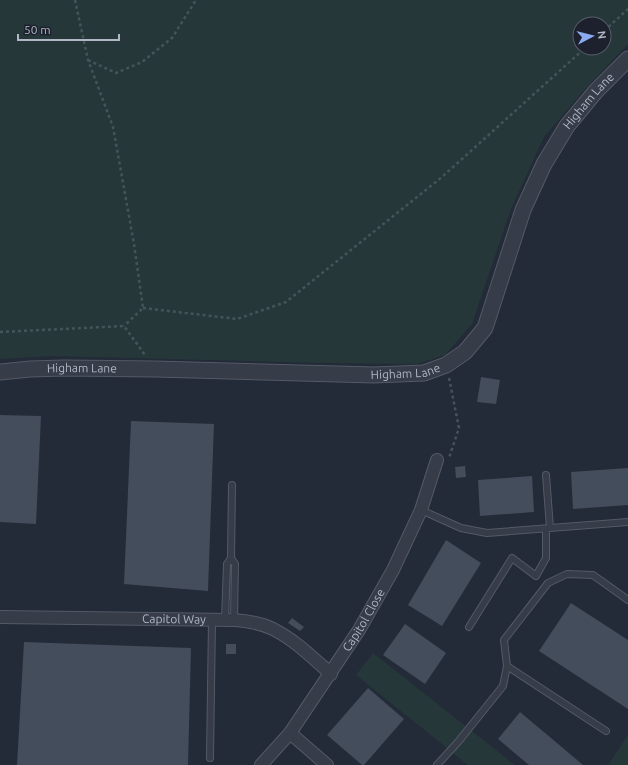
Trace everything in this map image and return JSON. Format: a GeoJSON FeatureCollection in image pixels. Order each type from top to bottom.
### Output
{"type":"FeatureCollection","features":[{"type":"Feature","properties":{"kind":"street","name":"Higham Lane"},"geometry":{"type":"LineString","coordinates":[[0,372],[64,368],[374,375],[424,373],[446,366],[465,352],[484,328],[523,210],[544,164],[567,126],[596,91],[628,59]]}},
{"type":"Feature","properties":{"kind":"street","name":"Capitol Close"},"geometry":{"type":"LineString","coordinates":[[261,765],[290,732],[331,674],[359,630],[386,581],[421,510],[437,460]]}},
{"type":"Feature","properties":{"kind":"street","name":"Capitol Way"},"geometry":{"type":"LineString","coordinates":[[0,617],[230,620],[254,622],[273,629],[293,642],[331,674]]}},
{"type":"Feature","properties":{"kind":"street"},"geometry":{"type":"LineString","coordinates":[[290,732],[327,765]]}},
{"type":"Feature","properties":{"kind":"lane"},"geometry":{"type":"LineString","coordinates":[[469,627],[512,558],[536,576],[546,558],[548,528],[546,476]]}},
{"type":"Feature","properties":{"kind":"lane"},"geometry":{"type":"LineString","coordinates":[[230,620],[235,564],[231,558],[232,485]]}},
{"type":"Feature","properties":{"kind":"lane"},"geometry":{"type":"LineString","coordinates":[[421,510],[461,528],[487,533],[628,522]]}},
{"type":"Feature","properties":{"kind":"lane"},"geometry":{"type":"LineString","coordinates":[[437,765],[458,742],[503,686],[507,666],[504,640],[548,583],[566,574],[593,575],[628,600]]}},
{"type":"Feature","properties":{"kind":"lane"},"geometry":{"type":"LineString","coordinates":[[210,758],[212,620]]}},
{"type":"Feature","properties":{"kind":"lane"},"geometry":{"type":"LineString","coordinates":[[507,666],[606,731]]}},
{"type":"Feature","properties":{"kind":"path"},"geometry":{"type":"LineString","coordinates":[[75,0],[88,60],[113,127],[134,244],[143,308]]}},
{"type":"Feature","properties":{"kind":"path"},"geometry":{"type":"LineString","coordinates":[[88,60],[116,73],[142,62],[172,38],[196,0]]}},
{"type":"Feature","properties":{"kind":"path"},"geometry":{"type":"LineString","coordinates":[[612,24],[628,10]]}},
{"type":"Feature","properties":{"kind":"path"},"geometry":{"type":"LineString","coordinates":[[143,308],[237,319],[286,302],[442,177],[576,56]]}},
{"type":"Feature","properties":{"kind":"path"},"geometry":{"type":"LineString","coordinates":[[0,332],[124,326],[143,308]]}},
{"type":"Feature","properties":{"kind":"path"},"geometry":{"type":"LineString","coordinates":[[124,326],[155,369]]}},
{"type":"Feature","properties":{"kind":"path"},"geometry":{"type":"LineString","coordinates":[[437,460],[448,462],[459,428],[446,366]]}},
{"type":"Feature","properties":{"kind":"shaded area"},"geometry":{"type":"Polygon","coordinates":[[[0,0],[628,0],[628,44],[587,87],[544,137],[511,209],[472,324],[445,355],[417,364],[52,356],[0,359],[0,0]]]}},
{"type":"Feature","properties":{"kind":"shaded area"},"geometry":{"type":"Polygon","coordinates":[[[373,653],[515,765],[468,765],[356,675],[373,653]]]}},
{"type":"Feature","properties":{"kind":"shaded area"},"geometry":{"type":"Polygon","coordinates":[[[628,735],[628,765],[608,765],[628,735]]]}},
{"type":"Feature","properties":{"kind":"building"},"geometry":{"type":"Polygon","coordinates":[[[481,377],[500,380],[496,404],[477,402],[481,377]]]}},
{"type":"Feature","properties":{"kind":"building"},"geometry":{"type":"Polygon","coordinates":[[[0,415],[41,416],[36,524],[0,522],[0,415]]]}},
{"type":"Feature","properties":{"kind":"building"},"geometry":{"type":"Polygon","coordinates":[[[131,421],[214,424],[208,591],[124,584],[131,421]]]}},
{"type":"Feature","properties":{"kind":"building"},"geometry":{"type":"Polygon","coordinates":[[[465,466],[466,477],[456,478],[455,467],[465,466]]]}},
{"type":"Feature","properties":{"kind":"building"},"geometry":{"type":"Polygon","coordinates":[[[628,468],[628,505],[573,509],[571,472],[628,468]]]}},
{"type":"Feature","properties":{"kind":"building"},"geometry":{"type":"Polygon","coordinates":[[[532,476],[534,512],[480,516],[478,480],[532,476]]]}},
{"type":"Feature","properties":{"kind":"building"},"geometry":{"type":"Polygon","coordinates":[[[446,540],[481,563],[442,626],[408,605],[446,540]]]}},
{"type":"Feature","properties":{"kind":"building"},"geometry":{"type":"Polygon","coordinates":[[[571,603],[628,640],[628,709],[539,651],[571,603]]]}},
{"type":"Feature","properties":{"kind":"building"},"geometry":{"type":"Polygon","coordinates":[[[292,618],[304,627],[300,631],[288,623],[292,618]]]}},
{"type":"Feature","properties":{"kind":"building"},"geometry":{"type":"Polygon","coordinates":[[[405,624],[446,653],[425,684],[383,655],[405,624]]]}},
{"type":"Feature","properties":{"kind":"building"},"geometry":{"type":"Polygon","coordinates":[[[24,642],[191,648],[188,765],[17,765],[24,642]]]}},
{"type":"Feature","properties":{"kind":"building"},"geometry":{"type":"Polygon","coordinates":[[[226,644],[236,644],[236,654],[226,654],[226,644]]]}},
{"type":"Feature","properties":{"kind":"building"},"geometry":{"type":"Polygon","coordinates":[[[368,688],[404,719],[364,765],[362,765],[327,735],[368,688]]]}},
{"type":"Feature","properties":{"kind":"building"},"geometry":{"type":"Polygon","coordinates":[[[520,712],[583,765],[529,765],[498,739],[520,712]]]}}]}
